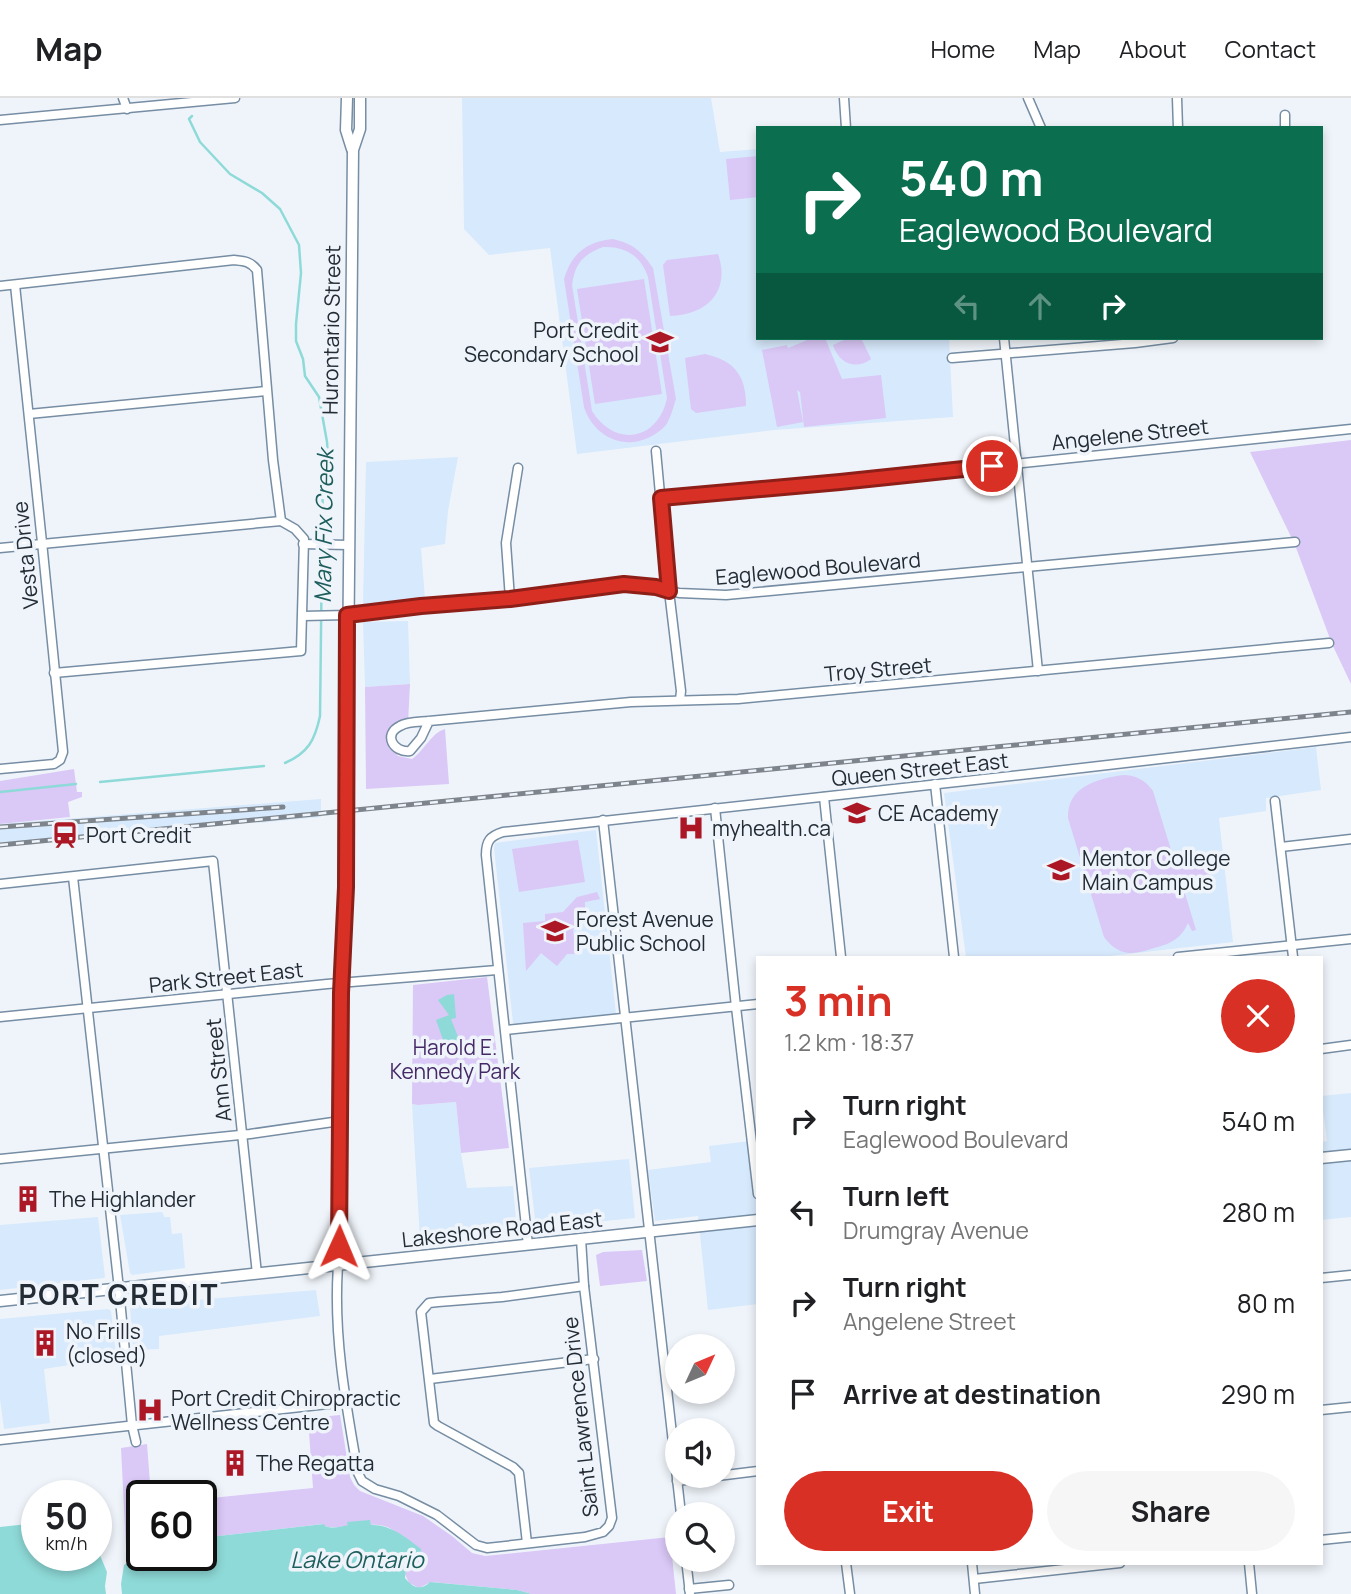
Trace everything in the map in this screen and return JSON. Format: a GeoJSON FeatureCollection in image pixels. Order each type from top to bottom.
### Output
{"type":"FeatureCollection","features":[{"type":"Feature","properties":{"kind":"main road","name":"Hurontario Street"},"geometry":{"type":"LineString","coordinates":[[347,98],[346,130],[353,150]]}},
{"type":"Feature","properties":{"kind":"main road","name":"Hurontario Street"},"geometry":{"type":"LineString","coordinates":[[338,1266],[341,983],[346,887],[353,150],[360,129],[360,98]]}},
{"type":"Feature","properties":{"kind":"main road"},"geometry":{"type":"LineString","coordinates":[[1323,1158],[1351,1155]]}},
{"type":"Feature","properties":{"kind":"main road","name":"Lakeshore Road East"},"geometry":{"type":"LineString","coordinates":[[0,1301],[756,1220]]}},
{"type":"Feature","properties":{"kind":"street"},"geometry":{"type":"LineString","coordinates":[[123,98],[127,109]]}},
{"type":"Feature","properties":{"kind":"street"},"geometry":{"type":"LineString","coordinates":[[0,120],[235,98]]}},
{"type":"Feature","properties":{"kind":"street"},"geometry":{"type":"LineString","coordinates":[[844,98],[846,126]]}},
{"type":"Feature","properties":{"kind":"street"},"geometry":{"type":"LineString","coordinates":[[1028,98],[1040,126]]}},
{"type":"Feature","properties":{"kind":"street"},"geometry":{"type":"LineString","coordinates":[[1177,98],[1178,126]]}},
{"type":"Feature","properties":{"kind":"street"},"geometry":{"type":"LineString","coordinates":[[1285,115],[1285,126]]}},
{"type":"Feature","properties":{"kind":"street"},"geometry":{"type":"LineString","coordinates":[[0,286],[234,260],[247,261],[253,265],[257,270],[266,391],[281,521]]}},
{"type":"Feature","properties":{"kind":"street","name":"Vesta Drive"},"geometry":{"type":"LineString","coordinates":[[0,769],[54,764],[60,760],[63,752],[15,285]]}},
{"type":"Feature","properties":{"kind":"street"},"geometry":{"type":"LineString","coordinates":[[1004,340],[1038,671]]}},
{"type":"Feature","properties":{"kind":"street"},"geometry":{"type":"LineString","coordinates":[[952,358],[1134,341]]}},
{"type":"Feature","properties":{"kind":"street"},"geometry":{"type":"LineString","coordinates":[[29,414],[266,391]]}},
{"type":"Feature","properties":{"kind":"street","name":"Angelene Street"},"geometry":{"type":"LineString","coordinates":[[661,498],[1351,429]]}},
{"type":"Feature","properties":{"kind":"street"},"geometry":{"type":"LineString","coordinates":[[656,451],[680,700]]}},
{"type":"Feature","properties":{"kind":"street"},"geometry":{"type":"LineString","coordinates":[[510,599],[506,543],[519,468]]}},
{"type":"Feature","properties":{"kind":"street"},"geometry":{"type":"LineString","coordinates":[[0,548],[281,521],[295,529],[304,539],[300,651],[54,673]]}},
{"type":"Feature","properties":{"kind":"street","name":"Eaglewood Boulevard"},"geometry":{"type":"LineString","coordinates":[[303,616],[347,615],[510,599],[624,584],[669,591],[726,595],[1295,542]]}},
{"type":"Feature","properties":{"kind":"street"},"geometry":{"type":"LineString","coordinates":[[303,544],[348,545]]}},
{"type":"Feature","properties":{"kind":"street","name":"Troy Street"},"geometry":{"type":"LineString","coordinates":[[429,721],[421,738],[410,751],[395,747],[391,739],[392,733],[402,724],[429,721],[631,702],[738,699],[1329,643]]}},
{"type":"Feature","properties":{"kind":"street","name":"Queen Street East"},"geometry":{"type":"LineString","coordinates":[[497,970],[486,855],[487,842],[493,835],[503,832],[1351,737]]}},
{"type":"Feature","properties":{"kind":"street"},"geometry":{"type":"LineString","coordinates":[[935,785],[954,956]]}},
{"type":"Feature","properties":{"kind":"street"},"geometry":{"type":"LineString","coordinates":[[824,797],[841,956]]}},
{"type":"Feature","properties":{"kind":"street"},"geometry":{"type":"LineString","coordinates":[[1275,801],[1293,956]]}},
{"type":"Feature","properties":{"kind":"street"},"geometry":{"type":"LineString","coordinates":[[715,808],[756,1177]]}},
{"type":"Feature","properties":{"kind":"street"},"geometry":{"type":"LineString","coordinates":[[603,820],[670,1418]]}},
{"type":"Feature","properties":{"kind":"street"},"geometry":{"type":"LineString","coordinates":[[1281,847],[1351,839]]}},
{"type":"Feature","properties":{"kind":"street","name":"Ann Street"},"geometry":{"type":"LineString","coordinates":[[73,877],[213,862],[257,1274]]}},
{"type":"Feature","properties":{"kind":"street"},"geometry":{"type":"LineString","coordinates":[[0,884],[73,877],[136,1442]]}},
{"type":"Feature","properties":{"kind":"street"},"geometry":{"type":"LineString","coordinates":[[1189,956],[1351,939]]}},
{"type":"Feature","properties":{"kind":"street"},"geometry":{"type":"LineString","coordinates":[[497,970],[506,1030],[528,1245]]}},
{"type":"Feature","properties":{"kind":"street","name":"Park Street East"},"geometry":{"type":"LineString","coordinates":[[0,1017],[497,970]]}},
{"type":"Feature","properties":{"kind":"street"},"geometry":{"type":"LineString","coordinates":[[506,1030],[756,1004]]}},
{"type":"Feature","properties":{"kind":"street"},"geometry":{"type":"LineString","coordinates":[[1323,1049],[1351,1045]]}},
{"type":"Feature","properties":{"kind":"street"},"geometry":{"type":"LineString","coordinates":[[0,1159],[340,1121]]}},
{"type":"Feature","properties":{"kind":"street","name":"Saint Lawrence Drive"},"geometry":{"type":"LineString","coordinates":[[338,1266],[336,1310],[346,1402],[358,1473],[362,1481],[374,1489],[399,1496],[438,1516],[476,1545],[488,1548],[585,1538],[603,1532],[612,1518],[584,1286],[581,1239]]}},
{"type":"Feature","properties":{"kind":"street"},"geometry":{"type":"LineString","coordinates":[[1323,1278],[1351,1275]]}},
{"type":"Feature","properties":{"kind":"street"},"geometry":{"type":"LineString","coordinates":[[527,1543],[519,1473],[513,1467],[434,1423],[421,1312],[429,1303],[584,1286]]}},
{"type":"Feature","properties":{"kind":"street"},"geometry":{"type":"LineString","coordinates":[[430,1379],[594,1359]]}},
{"type":"Feature","properties":{"kind":"street"},"geometry":{"type":"LineString","coordinates":[[0,1440],[346,1402]]}},
{"type":"Feature","properties":{"kind":"street"},"geometry":{"type":"LineString","coordinates":[[1323,1410],[1351,1407]]}},
{"type":"Feature","properties":{"kind":"street"},"geometry":{"type":"LineString","coordinates":[[735,1474],[756,1471]]}},
{"type":"Feature","properties":{"kind":"street"},"geometry":{"type":"LineString","coordinates":[[1323,1540],[1351,1537]]}},
{"type":"Feature","properties":{"kind":"street"},"geometry":{"type":"LineString","coordinates":[[846,1565],[850,1594]]}},
{"type":"Feature","properties":{"kind":"street"},"geometry":{"type":"LineString","coordinates":[[972,1565],[975,1594]]}},
{"type":"Feature","properties":{"kind":"street"},"geometry":{"type":"LineString","coordinates":[[974,1580],[1102,1565]]}},
{"type":"Feature","properties":{"kind":"street"},"geometry":{"type":"LineString","coordinates":[[1248,1565],[1252,1594]]}},
{"type":"Feature","properties":{"kind":"street"},"geometry":{"type":"LineString","coordinates":[[687,1572],[689,1592],[729,1585]]}},
{"type":"Feature","properties":{"kind":"shaded area","name":"Port Credit Secondary School"},"geometry":{"type":"Polygon","coordinates":[[[462,98],[711,98],[720,152],[756,149],[756,340],[949,340],[953,417],[774,430],[577,454],[550,248],[489,255],[464,229],[462,98]]]}},
{"type":"Feature","properties":{"kind":"shaded area"},"geometry":{"type":"Polygon","coordinates":[[[458,457],[445,544],[421,548],[425,599],[363,604],[366,462],[458,457]]]}},
{"type":"Feature","properties":{"kind":"shaded area"},"geometry":{"type":"Polygon","coordinates":[[[408,621],[410,684],[365,687],[363,622],[408,621]]]}},
{"type":"Feature","properties":{"kind":"shaded area","name":"Mentor College Main Campus"},"geometry":{"type":"Polygon","coordinates":[[[1316,747],[1321,790],[1266,798],[1266,811],[1219,818],[1233,942],[1110,956],[966,956],[944,793],[1316,747]]]}},
{"type":"Feature","properties":{"kind":"shaded area"},"geometry":{"type":"Polygon","coordinates":[[[321,799],[321,817],[0,846],[0,824],[321,799]]]}},
{"type":"Feature","properties":{"kind":"shaded area","name":"Forest Avenue Public School"},"geometry":{"type":"Polygon","coordinates":[[[596,830],[616,1014],[518,1025],[513,1023],[495,843],[596,830]]]}},
{"type":"Feature","properties":{"kind":"shaded area"},"geometry":{"type":"Polygon","coordinates":[[[1351,1093],[1351,1217],[1323,1220],[1323,1142],[1327,1141],[1323,1096],[1351,1093]]]}},
{"type":"Feature","properties":{"kind":"shaded area"},"geometry":{"type":"Polygon","coordinates":[[[456,1102],[467,1188],[513,1186],[517,1232],[420,1240],[412,1104],[456,1102]]]}},
{"type":"Feature","properties":{"kind":"shaded area"},"geometry":{"type":"Polygon","coordinates":[[[756,1140],[756,1304],[708,1310],[698,1216],[655,1221],[648,1170],[711,1162],[709,1146],[756,1140]]]}},
{"type":"Feature","properties":{"kind":"shaded area"},"geometry":{"type":"Polygon","coordinates":[[[629,1159],[635,1218],[536,1228],[529,1168],[629,1159]]]}},
{"type":"Feature","properties":{"kind":"shaded area"},"geometry":{"type":"Polygon","coordinates":[[[161,1212],[164,1217],[170,1217],[172,1234],[182,1233],[185,1268],[132,1275],[120,1215],[161,1212]]]}},
{"type":"Feature","properties":{"kind":"shaded area"},"geometry":{"type":"Polygon","coordinates":[[[98,1217],[104,1278],[0,1290],[0,1225],[98,1217]]]}},
{"type":"Feature","properties":{"kind":"shaded area"},"geometry":{"type":"Polygon","coordinates":[[[316,1290],[320,1316],[159,1336],[159,1349],[133,1350],[130,1306],[316,1290]]]}},
{"type":"Feature","properties":{"kind":"shaded area"},"geometry":{"type":"Polygon","coordinates":[[[108,1309],[111,1311],[116,1355],[44,1369],[50,1423],[4,1429],[0,1399],[0,1319],[108,1309]]]}},
{"type":"Feature","properties":{"kind":"green space"},"geometry":{"type":"Polygon","coordinates":[[[756,156],[756,197],[730,200],[726,159],[756,156]]]}},
{"type":"Feature","properties":{"kind":"green space"},"geometry":{"type":"Polygon","coordinates":[[[613,239],[632,246],[653,268],[676,399],[664,427],[650,437],[638,441],[609,438],[594,425],[584,407],[564,279],[571,262],[581,250],[613,239]],[[603,247],[585,257],[575,271],[572,285],[592,411],[601,423],[612,431],[635,435],[655,423],[667,398],[648,277],[641,263],[631,253],[618,248],[603,247]]]}},
{"type":"Feature","properties":{"kind":"green space"},"geometry":{"type":"Polygon","coordinates":[[[718,254],[721,279],[713,298],[695,311],[670,316],[663,265],[667,260],[718,254]]]}},
{"type":"Feature","properties":{"kind":"green space"},"geometry":{"type":"Polygon","coordinates":[[[644,279],[662,394],[595,404],[577,289],[644,279]]]}},
{"type":"Feature","properties":{"kind":"green space"},"geometry":{"type":"Polygon","coordinates":[[[807,340],[826,340],[842,379],[881,375],[886,418],[804,427],[800,392],[797,390],[803,422],[777,427],[762,350],[787,345],[788,348],[807,340]]]}},
{"type":"Feature","properties":{"kind":"green space"},"geometry":{"type":"Polygon","coordinates":[[[844,340],[862,340],[871,359],[860,364],[849,363],[839,357],[833,345],[844,340]]]}},
{"type":"Feature","properties":{"kind":"green space"},"geometry":{"type":"Polygon","coordinates":[[[705,354],[724,361],[737,371],[744,386],[746,406],[696,413],[691,409],[685,358],[705,354]]]}},
{"type":"Feature","properties":{"kind":"green space"},"geometry":{"type":"Polygon","coordinates":[[[1351,440],[1351,684],[1332,644],[1295,545],[1250,452],[1351,440]]]}},
{"type":"Feature","properties":{"kind":"green space"},"geometry":{"type":"Polygon","coordinates":[[[410,684],[408,723],[390,733],[389,746],[398,756],[412,759],[436,734],[445,729],[449,784],[366,789],[365,687],[410,684]]]}},
{"type":"Feature","properties":{"kind":"green space"},"geometry":{"type":"Polygon","coordinates":[[[74,769],[77,792],[82,792],[82,797],[68,802],[70,817],[0,824],[0,781],[74,769]]]}},
{"type":"Feature","properties":{"kind":"green space"},"geometry":{"type":"Polygon","coordinates":[[[1123,775],[1140,779],[1153,791],[1175,863],[1208,861],[1211,891],[1200,892],[1199,885],[1183,887],[1196,930],[1192,931],[1188,923],[1182,933],[1170,943],[1133,953],[1115,948],[1104,937],[1068,818],[1072,799],[1085,786],[1123,775]]]}},
{"type":"Feature","properties":{"kind":"green space"},"geometry":{"type":"Polygon","coordinates":[[[578,840],[585,882],[519,892],[512,849],[578,840]]]}},
{"type":"Feature","properties":{"kind":"green space"},"geometry":{"type":"Polygon","coordinates":[[[597,892],[600,899],[585,902],[585,908],[574,911],[577,928],[573,929],[576,954],[567,954],[557,966],[541,953],[526,971],[523,923],[545,921],[545,914],[563,912],[577,897],[597,892]]]}},
{"type":"Feature","properties":{"kind":"green space","name":"Harold E. Kennedy Park"},"geometry":{"type":"Polygon","coordinates":[[[487,977],[509,1148],[461,1153],[456,1102],[412,1104],[413,985],[487,977]]]}},
{"type":"Feature","properties":{"kind":"green space"},"geometry":{"type":"Polygon","coordinates":[[[642,1250],[647,1281],[600,1286],[596,1255],[603,1252],[642,1250]]]}},
{"type":"Feature","properties":{"kind":"green space"},"geometry":{"type":"Polygon","coordinates":[[[340,1415],[350,1477],[360,1491],[423,1516],[472,1553],[485,1556],[665,1538],[665,1572],[674,1572],[676,1594],[532,1594],[517,1590],[431,1582],[419,1588],[409,1583],[405,1574],[410,1564],[421,1559],[394,1530],[371,1525],[370,1521],[341,1527],[323,1524],[217,1536],[217,1497],[313,1488],[308,1418],[340,1415]]]}},
{"type":"Feature","properties":{"kind":"green space"},"geometry":{"type":"Polygon","coordinates":[[[147,1444],[150,1480],[126,1480],[126,1548],[121,1448],[147,1444]]]}},
{"type":"Feature","properties":{"kind":"water"},"geometry":{"type":"Polygon","coordinates":[[[454,994],[456,1018],[451,1019],[460,1042],[446,1048],[436,1020],[449,1015],[438,1000],[454,994]]]}},
{"type":"Feature","properties":{"kind":"water","name":"Lake Ontario"},"geometry":{"type":"Polygon","coordinates":[[[370,1520],[371,1525],[391,1529],[421,1549],[421,1559],[412,1561],[406,1569],[405,1578],[414,1586],[423,1587],[430,1582],[517,1590],[532,1594],[122,1594],[121,1584],[126,1563],[126,1571],[217,1571],[217,1536],[324,1524],[336,1527],[348,1525],[347,1522],[370,1520]]]}},
{"type":"Feature","properties":{"kind":"water"},"geometry":{"type":"Polygon","coordinates":[[[21,1525],[21,1571],[107,1571],[106,1594],[0,1594],[0,1527],[21,1525]]]}},
{"type":"Feature","properties":{"kind":"waterway","name":"Mary Fix Creek"},"geometry":{"type":"LineString","coordinates":[[192,116],[189,119],[200,142],[230,174],[262,193],[280,209],[299,245],[301,273],[296,341],[303,359],[305,376],[319,397],[327,442],[328,457],[323,471],[322,541]]}},
{"type":"Feature","properties":{"kind":"waterway","name":"Mary Fix Creek"},"geometry":{"type":"LineString","coordinates":[[285,763],[309,745],[320,716],[322,548]]}},
{"type":"Feature","properties":{"kind":"waterway","name":"Mary Fix Creek"},"geometry":{"type":"LineString","coordinates":[[100,782],[264,766]]}},
{"type":"Feature","properties":{"kind":"waterway","name":"Mary Fix Creek"},"geometry":{"type":"LineString","coordinates":[[0,792],[76,784]]}},
{"type":"Feature","properties":{"kind":"railway"},"geometry":{"type":"LineString","coordinates":[[0,845],[1351,712]]}},
{"type":"Feature","properties":{"kind":"railway"},"geometry":{"type":"LineString","coordinates":[[0,827],[283,807]]}},
{"type":"Feature","properties":{"kind":"place","name":"Port Credit Secondary School"},"geometry":{"type":"Point","coordinates":[660,342]}},
{"type":"Feature","properties":{"kind":"place","name":"CE Academy"},"geometry":{"type":"Point","coordinates":[857,813]}},
{"type":"Feature","properties":{"kind":"place","name":"myhealth.ca"},"geometry":{"type":"Point","coordinates":[691,828]}},
{"type":"Feature","properties":{"kind":"place","name":"Port Credit"},"geometry":{"type":"Point","coordinates":[65,835]}},
{"type":"Feature","properties":{"kind":"place","name":"Mentor College Main Campus"},"geometry":{"type":"Point","coordinates":[1061,870]}},
{"type":"Feature","properties":{"kind":"place","name":"Forest Avenue Public School"},"geometry":{"type":"Point","coordinates":[555,931]}},
{"type":"Feature","properties":{"kind":"place","name":"The Highlander"},"geometry":{"type":"Point","coordinates":[28,1199]}},
{"type":"Feature","properties":{"kind":"place","name":"No Frills (closed)"},"geometry":{"type":"Point","coordinates":[45,1343]}},
{"type":"Feature","properties":{"kind":"place","name":"Port Credit Chiropractic Wellness Centre"},"geometry":{"type":"Point","coordinates":[150,1410]}},
{"type":"Feature","properties":{"kind":"place","name":"The Regatta"},"geometry":{"type":"Point","coordinates":[235,1463]}},
{"type":"Feature","properties":{"kind":"district","name":"PORT CREDIT"},"geometry":{"type":"Point","coordinates":[119,1294]}},
{"type":"Feature","properties":{"kind":"route"},"geometry":{"type":"LineString","coordinates":[[339,1246],[341,993],[346,887],[347,615],[510,599],[624,584],[669,591],[661,498],[992,466]]}}]}
